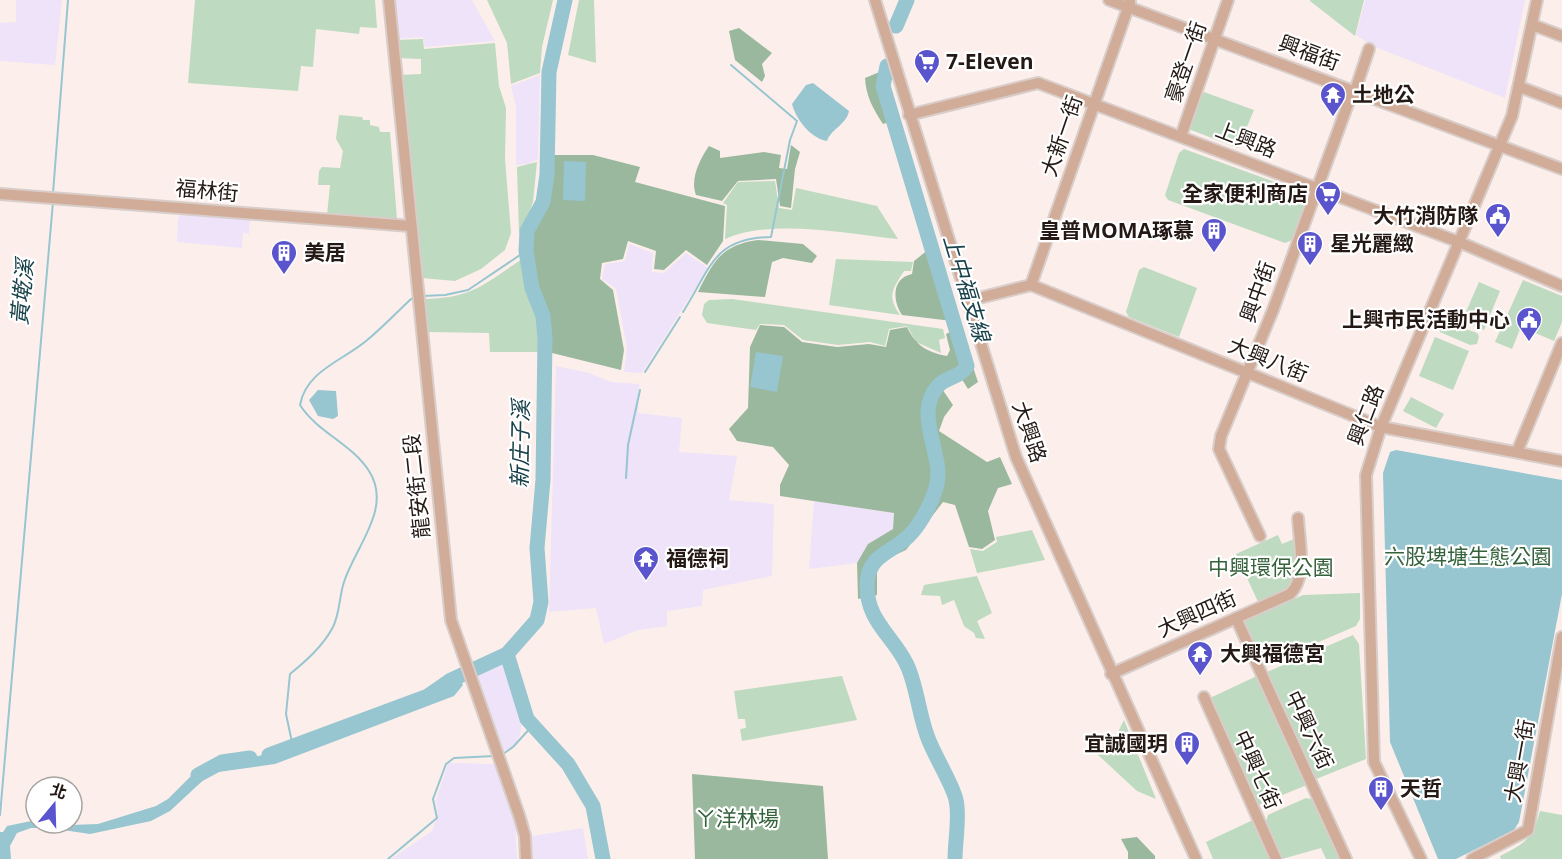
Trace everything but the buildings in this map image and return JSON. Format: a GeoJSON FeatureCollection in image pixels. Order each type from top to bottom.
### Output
{"type":"FeatureCollection","features":[{"type":"Feature","properties":{"kind":"street"},"geometry":{"type":"LineString","coordinates":[[389,0],[410,226]]}},
{"type":"Feature","properties":{"kind":"street","name":"大興路"},"geometry":{"type":"LineString","coordinates":[[875,0],[1020,466],[1111,674],[1196,859]]}},
{"type":"Feature","properties":{"kind":"street","name":"興福街"},"geometry":{"type":"LineString","coordinates":[[1109,0],[1129,3],[1214,39],[1562,169]]}},
{"type":"Feature","properties":{"kind":"street","name":"豪登一街"},"geometry":{"type":"LineString","coordinates":[[1181,136],[1228,0]]}},
{"type":"Feature","properties":{"kind":"street","name":"興仁路"},"geometry":{"type":"LineString","coordinates":[[1420,859],[1374,762],[1366,475],[1381,426],[1500,145],[1520,87],[1537,0]]}},
{"type":"Feature","properties":{"kind":"street","name":"大新一街"},"geometry":{"type":"LineString","coordinates":[[1031,285],[1129,3]]}},
{"type":"Feature","properties":{"kind":"street"},"geometry":{"type":"LineString","coordinates":[[1533,25],[1562,36]]}},
{"type":"Feature","properties":{"kind":"street","name":"興中街"},"geometry":{"type":"LineString","coordinates":[[1260,536],[1219,449],[1221,436],[1248,373],[1369,49]]}},
{"type":"Feature","properties":{"kind":"street","name":"上興路"},"geometry":{"type":"LineString","coordinates":[[909,115],[1038,83],[1459,242],[1562,286]]}},
{"type":"Feature","properties":{"kind":"street"},"geometry":{"type":"LineString","coordinates":[[1520,87],[1562,103]]}},
{"type":"Feature","properties":{"kind":"street","name":"福林街"},"geometry":{"type":"LineString","coordinates":[[0,194],[410,226]]}},
{"type":"Feature","properties":{"kind":"street","name":"龍安街二段"},"geometry":{"type":"LineString","coordinates":[[410,226],[451,620],[525,836],[526,859]]}},
{"type":"Feature","properties":{"kind":"street"},"geometry":{"type":"LineString","coordinates":[[967,301],[1031,285]]}},
{"type":"Feature","properties":{"kind":"street","name":"大興八街"},"geometry":{"type":"LineString","coordinates":[[1031,285],[1381,426],[1562,460]]}},
{"type":"Feature","properties":{"kind":"street"},"geometry":{"type":"LineString","coordinates":[[1516,452],[1562,344]]}},
{"type":"Feature","properties":{"kind":"street","name":"大興四街"},"geometry":{"type":"LineString","coordinates":[[1111,674],[1290,594],[1299,586],[1298,518]]}},
{"type":"Feature","properties":{"kind":"street","name":"中興六街"},"geometry":{"type":"LineString","coordinates":[[1236,618],[1346,859]]}},
{"type":"Feature","properties":{"kind":"street","name":"大興一街"},"geometry":{"type":"LineString","coordinates":[[1472,859],[1528,830],[1562,637]]}},
{"type":"Feature","properties":{"kind":"street","name":"中興七街"},"geometry":{"type":"LineString","coordinates":[[1204,697],[1276,859]]}},
{"type":"Feature","properties":{"kind":"shaded area"},"geometry":{"type":"Polygon","coordinates":[[[16,0],[62,0],[55,65],[0,61],[0,23],[16,22],[16,0]]]}},
{"type":"Feature","properties":{"kind":"shaded area"},"geometry":{"type":"Polygon","coordinates":[[[391,0],[472,0],[495,41],[425,47],[423,37],[395,39],[391,0]]]}},
{"type":"Feature","properties":{"kind":"shaded area"},"geometry":{"type":"Polygon","coordinates":[[[1365,0],[1525,0],[1505,98],[1373,46],[1356,35],[1365,0]]]}},
{"type":"Feature","properties":{"kind":"shaded area"},"geometry":{"type":"Polygon","coordinates":[[[540,75],[538,159],[529,164],[516,165],[516,107],[511,86],[540,75]]]}},
{"type":"Feature","properties":{"kind":"shaded area"},"geometry":{"type":"Polygon","coordinates":[[[183,214],[250,219],[249,234],[243,233],[242,248],[177,242],[178,218],[183,214]]]}},
{"type":"Feature","properties":{"kind":"shaded area"},"geometry":{"type":"Polygon","coordinates":[[[629,244],[653,253],[652,272],[664,273],[686,253],[708,268],[642,373],[624,372],[627,348],[616,289],[602,279],[605,264],[625,261],[629,244]]]}},
{"type":"Feature","properties":{"kind":"shaded area"},"geometry":{"type":"Polygon","coordinates":[[[556,366],[589,373],[611,382],[639,384],[638,413],[682,418],[679,452],[737,456],[729,500],[774,504],[772,576],[703,590],[702,606],[667,611],[667,626],[638,630],[604,644],[596,608],[549,612],[556,366]]]}},
{"type":"Feature","properties":{"kind":"shaded area"},"geometry":{"type":"Polygon","coordinates":[[[814,501],[894,513],[893,529],[868,544],[857,563],[809,569],[814,501]]]}},
{"type":"Feature","properties":{"kind":"shaded area"},"geometry":{"type":"Polygon","coordinates":[[[504,662],[522,722],[520,735],[514,746],[502,752],[475,671],[504,662]]]}},
{"type":"Feature","properties":{"kind":"shaded area"},"geometry":{"type":"Polygon","coordinates":[[[448,763],[494,764],[515,821],[517,859],[391,859],[432,831],[438,815],[436,800],[448,763]]]}},
{"type":"Feature","properties":{"kind":"shaded area"},"geometry":{"type":"Polygon","coordinates":[[[583,828],[588,859],[533,859],[532,836],[583,828]]]}},
{"type":"Feature","properties":{"kind":"green space"},"geometry":{"type":"Polygon","coordinates":[[[195,0],[375,0],[377,28],[360,27],[359,34],[316,29],[313,67],[301,66],[298,91],[188,83],[195,0]]]}},
{"type":"Feature","properties":{"kind":"green space"},"geometry":{"type":"Polygon","coordinates":[[[487,0],[553,0],[542,47],[540,73],[511,84],[507,43],[487,0]]]}},
{"type":"Feature","properties":{"kind":"green space"},"geometry":{"type":"Polygon","coordinates":[[[579,0],[594,0],[596,63],[568,55],[579,0]]]}},
{"type":"Feature","properties":{"kind":"green space"},"geometry":{"type":"Polygon","coordinates":[[[1364,0],[1355,36],[1310,1],[1364,0]]]}},
{"type":"Feature","properties":{"kind":"green space"},"geometry":{"type":"Polygon","coordinates":[[[739,28],[772,53],[762,64],[765,76],[762,82],[735,60],[729,31],[739,28]]]}},
{"type":"Feature","properties":{"kind":"green space"},"geometry":{"type":"Polygon","coordinates":[[[423,39],[424,49],[495,43],[499,86],[506,108],[505,159],[511,233],[505,250],[481,269],[455,281],[422,278],[398,75],[421,74],[421,59],[397,58],[396,40],[423,39]]]}},
{"type":"Feature","properties":{"kind":"green space"},"geometry":{"type":"Polygon","coordinates":[[[882,71],[895,120],[883,124],[871,102],[865,78],[882,71]]]}},
{"type":"Feature","properties":{"kind":"green space"},"geometry":{"type":"Polygon","coordinates":[[[1204,92],[1254,110],[1238,148],[1191,130],[1188,126],[1199,94],[1204,92]]]}},
{"type":"Feature","properties":{"kind":"green space"},"geometry":{"type":"Polygon","coordinates":[[[339,115],[362,117],[363,120],[370,120],[370,125],[379,127],[380,132],[390,132],[397,219],[327,215],[330,185],[318,185],[319,171],[322,167],[340,168],[343,151],[336,139],[339,115]]]}},
{"type":"Feature","properties":{"kind":"green space"},"geometry":{"type":"Polygon","coordinates":[[[791,145],[800,152],[795,169],[791,208],[780,206],[776,179],[738,181],[722,201],[696,195],[694,183],[696,170],[709,146],[720,151],[720,158],[764,152],[781,155],[779,168],[787,169],[791,145]]]}},
{"type":"Feature","properties":{"kind":"green space"},"geometry":{"type":"Polygon","coordinates":[[[1184,149],[1308,194],[1292,240],[1285,243],[1168,200],[1165,195],[1179,153],[1184,149]]]}},
{"type":"Feature","properties":{"kind":"green space"},"geometry":{"type":"Polygon","coordinates":[[[551,155],[593,155],[640,167],[635,182],[725,206],[723,241],[707,265],[686,250],[664,270],[654,269],[656,251],[628,241],[623,259],[602,263],[600,279],[613,290],[624,350],[621,370],[548,352],[549,316],[536,285],[531,251],[533,234],[548,201],[551,155]]]}},
{"type":"Feature","properties":{"kind":"green space"},"geometry":{"type":"Polygon","coordinates":[[[537,162],[533,202],[521,234],[519,233],[517,167],[537,162]]]}},
{"type":"Feature","properties":{"kind":"green space"},"geometry":{"type":"Polygon","coordinates":[[[775,181],[779,208],[792,210],[796,188],[877,206],[898,239],[787,228],[765,229],[725,239],[727,205],[723,203],[738,182],[775,181]]]}},
{"type":"Feature","properties":{"kind":"green space"},"geometry":{"type":"Polygon","coordinates":[[[758,240],[803,244],[817,256],[812,263],[783,258],[772,262],[765,297],[698,292],[720,256],[736,246],[758,240]]]}},
{"type":"Feature","properties":{"kind":"green space"},"geometry":{"type":"Polygon","coordinates":[[[929,249],[952,321],[902,315],[897,303],[895,296],[897,285],[905,276],[912,274],[914,261],[929,249]]]}},
{"type":"Feature","properties":{"kind":"green space"},"geometry":{"type":"Polygon","coordinates":[[[522,259],[526,290],[539,319],[539,352],[490,352],[489,333],[426,332],[423,299],[466,293],[486,283],[522,259]]]}},
{"type":"Feature","properties":{"kind":"green space"},"geometry":{"type":"Polygon","coordinates":[[[836,259],[913,262],[911,271],[904,271],[893,293],[893,303],[900,315],[829,305],[836,259]]]}},
{"type":"Feature","properties":{"kind":"green space"},"geometry":{"type":"Polygon","coordinates":[[[1144,267],[1197,288],[1179,337],[1129,317],[1126,312],[1139,270],[1144,267]]]}},
{"type":"Feature","properties":{"kind":"green space"},"geometry":{"type":"Polygon","coordinates":[[[1523,280],[1562,296],[1562,322],[1554,341],[1521,327],[1512,349],[1495,342],[1523,280]]]}},
{"type":"Feature","properties":{"kind":"green space"},"geometry":{"type":"Polygon","coordinates":[[[1479,282],[1500,291],[1484,330],[1462,321],[1479,282]]]}},
{"type":"Feature","properties":{"kind":"green space"},"geometry":{"type":"Polygon","coordinates":[[[732,299],[943,329],[945,338],[939,340],[941,353],[916,342],[907,326],[889,329],[885,346],[870,342],[838,345],[803,340],[784,325],[760,324],[756,330],[707,323],[702,315],[704,304],[709,300],[732,299]]]}},
{"type":"Feature","properties":{"kind":"green space"},"geometry":{"type":"Polygon","coordinates":[[[1443,321],[1477,333],[1479,336],[1477,344],[1470,345],[1440,332],[1439,327],[1443,321]]]}},
{"type":"Feature","properties":{"kind":"green space"},"geometry":{"type":"Polygon","coordinates":[[[760,325],[784,327],[802,342],[837,347],[869,344],[886,347],[890,330],[907,327],[914,339],[923,347],[947,356],[950,350],[946,334],[950,332],[962,334],[978,382],[968,389],[958,373],[938,383],[953,405],[944,417],[939,431],[987,462],[1000,457],[1012,484],[998,488],[988,511],[995,540],[982,549],[969,547],[955,505],[943,502],[906,550],[884,560],[877,572],[877,595],[858,599],[857,563],[868,544],[893,529],[894,513],[780,496],[780,485],[789,465],[773,447],[737,441],[729,429],[748,408],[750,347],[760,325]]]}},
{"type":"Feature","properties":{"kind":"green space"},"geometry":{"type":"Polygon","coordinates":[[[1435,337],[1469,351],[1453,390],[1419,376],[1435,337]]]}},
{"type":"Feature","properties":{"kind":"green space"},"geometry":{"type":"Polygon","coordinates":[[[1411,397],[1444,414],[1436,428],[1403,411],[1411,397]]]}},
{"type":"Feature","properties":{"kind":"green space"},"geometry":{"type":"Polygon","coordinates":[[[1032,530],[1045,560],[977,573],[970,549],[983,551],[997,542],[996,537],[1032,530]]]}},
{"type":"Feature","properties":{"kind":"green space","name":"中興環保公園"},"geometry":{"type":"Polygon","coordinates":[[[1278,535],[1282,544],[1294,539],[1297,562],[1293,587],[1259,604],[1236,554],[1278,535]]]}},
{"type":"Feature","properties":{"kind":"green space"},"geometry":{"type":"Polygon","coordinates":[[[977,576],[992,613],[977,621],[985,639],[976,638],[974,633],[964,626],[954,600],[942,605],[940,596],[921,595],[924,585],[977,576]]]}},
{"type":"Feature","properties":{"kind":"green space"},"geometry":{"type":"Polygon","coordinates":[[[1360,593],[1360,619],[1356,626],[1263,666],[1241,622],[1303,595],[1360,593]]]}},
{"type":"Feature","properties":{"kind":"green space"},"geometry":{"type":"Polygon","coordinates":[[[1353,635],[1359,644],[1366,759],[1316,779],[1267,672],[1353,635]]]}},
{"type":"Feature","properties":{"kind":"green space"},"geometry":{"type":"Polygon","coordinates":[[[1259,675],[1307,785],[1258,805],[1210,698],[1259,675]]]}},
{"type":"Feature","properties":{"kind":"green space"},"geometry":{"type":"Polygon","coordinates":[[[842,676],[857,720],[742,741],[740,729],[746,728],[745,719],[738,719],[734,691],[842,676]]]}},
{"type":"Feature","properties":{"kind":"green space"},"geometry":{"type":"Polygon","coordinates":[[[1124,720],[1156,799],[1137,791],[1096,753],[1115,738],[1124,720]]]}},
{"type":"Feature","properties":{"kind":"green space","name":"ㄚ洋林場"},"geometry":{"type":"Polygon","coordinates":[[[692,774],[823,786],[828,859],[695,859],[692,774]]]}},
{"type":"Feature","properties":{"kind":"green space"},"geometry":{"type":"Polygon","coordinates":[[[1306,798],[1315,800],[1340,859],[1326,859],[1321,848],[1282,859],[1266,822],[1268,815],[1306,798]]]}},
{"type":"Feature","properties":{"kind":"green space"},"geometry":{"type":"Polygon","coordinates":[[[1540,811],[1562,815],[1562,859],[1501,859],[1500,856],[1526,840],[1534,828],[1540,811]]]}},
{"type":"Feature","properties":{"kind":"green space"},"geometry":{"type":"Polygon","coordinates":[[[1255,819],[1273,859],[1213,859],[1206,842],[1255,819]]]}},
{"type":"Feature","properties":{"kind":"green space"},"geometry":{"type":"Polygon","coordinates":[[[1137,837],[1155,856],[1155,859],[1128,859],[1128,852],[1121,839],[1137,837]]]}},
{"type":"Feature","properties":{"kind":"water"},"geometry":{"type":"Polygon","coordinates":[[[813,83],[849,111],[848,116],[827,141],[815,136],[805,127],[792,104],[806,85],[813,83]]]}},
{"type":"Feature","properties":{"kind":"water"},"geometry":{"type":"Polygon","coordinates":[[[564,161],[586,162],[585,201],[563,200],[564,161]]]}},
{"type":"Feature","properties":{"kind":"water"},"geometry":{"type":"Polygon","coordinates":[[[756,352],[783,356],[777,392],[750,387],[756,352]]]}},
{"type":"Feature","properties":{"kind":"water"},"geometry":{"type":"Polygon","coordinates":[[[318,390],[336,391],[338,416],[333,419],[318,416],[309,400],[318,390]]]}},
{"type":"Feature","properties":{"kind":"water","name":"六股埤塘生態公園"},"geometry":{"type":"Polygon","coordinates":[[[1396,450],[1562,480],[1562,594],[1519,822],[1514,830],[1456,859],[1438,859],[1390,742],[1383,473],[1390,452],[1396,450]]]}},
{"type":"Feature","properties":{"kind":"water"},"geometry":{"type":"Polygon","coordinates":[[[459,677],[463,685],[454,696],[275,764],[211,773],[170,811],[151,821],[90,834],[84,833],[84,825],[98,824],[156,806],[168,799],[193,774],[202,769],[288,749],[429,699],[451,687],[459,677]]]}},
{"type":"Feature","properties":{"kind":"water"},"geometry":{"type":"Polygon","coordinates":[[[24,822],[24,830],[17,833],[10,846],[11,859],[0,859],[0,832],[3,832],[7,826],[24,822]]]}},
{"type":"Feature","properties":{"kind":"waterway","name":"黃墘溪"},"geometry":{"type":"LineString","coordinates":[[53,193],[68,0]]}},
{"type":"Feature","properties":{"kind":"waterway","name":"新庄子溪"},"geometry":{"type":"LineString","coordinates":[[565,0],[549,72],[547,175],[543,202],[527,231],[526,251],[532,288],[543,316],[545,338],[543,480],[537,548],[541,602],[537,620],[507,654],[527,719],[568,764],[593,806],[603,859]]}},
{"type":"Feature","properties":{"kind":"waterway","name":"上中福支線"},"geometry":{"type":"LineString","coordinates":[[896,26],[907,0]]}},
{"type":"Feature","properties":{"kind":"waterway"},"geometry":{"type":"LineString","coordinates":[[683,312],[708,269],[725,250],[737,243],[771,237],[790,140],[797,121],[731,65]]}},
{"type":"Feature","properties":{"kind":"waterway","name":"上中福支線"},"geometry":{"type":"LineString","coordinates":[[887,66],[883,86],[967,366],[961,373],[941,383],[931,397],[928,410],[937,463],[936,488],[919,524],[909,536],[874,562],[868,575],[868,597],[875,617],[909,670],[928,738],[954,794],[958,813],[955,859]]}},
{"type":"Feature","properties":{"kind":"waterway","name":"黃墘溪"},"geometry":{"type":"LineString","coordinates":[[0,815],[53,202]]}},
{"type":"Feature","properties":{"kind":"waterway"},"geometry":{"type":"LineString","coordinates":[[422,296],[445,295],[468,290],[526,251]]}},
{"type":"Feature","properties":{"kind":"waterway"},"geometry":{"type":"LineString","coordinates":[[293,747],[286,714],[290,674],[319,647],[333,627],[344,582],[370,527],[377,499],[375,485],[362,461],[307,415],[300,405],[309,383],[317,375],[366,341],[411,299],[416,297]]}},
{"type":"Feature","properties":{"kind":"waterway"},"geometry":{"type":"LineString","coordinates":[[645,372],[680,317]]}},
{"type":"Feature","properties":{"kind":"waterway"},"geometry":{"type":"LineString","coordinates":[[626,478],[628,445],[640,390]]}},
{"type":"Feature","properties":{"kind":"waterway"},"geometry":{"type":"LineString","coordinates":[[269,755],[428,696],[451,680],[507,654]]}},
{"type":"Feature","properties":{"kind":"waterway"},"geometry":{"type":"LineString","coordinates":[[503,754],[513,747],[533,725]]}},
{"type":"Feature","properties":{"kind":"waterway"},"geometry":{"type":"LineString","coordinates":[[388,859],[437,818],[433,799],[446,764],[454,758],[494,756]]}},
{"type":"Feature","properties":{"kind":"waterway"},"geometry":{"type":"LineString","coordinates":[[198,775],[222,762],[250,758]]}},
{"type":"Feature","properties":{"kind":"place","name":"7-Eleven"},"geometry":{"type":"Point","coordinates":[927,85]}},
{"type":"Feature","properties":{"kind":"place","name":"土地公"},"geometry":{"type":"Point","coordinates":[1333,118]}},
{"type":"Feature","properties":{"kind":"place","name":"全家便利商店"},"geometry":{"type":"Point","coordinates":[1328,217]}},
{"type":"Feature","properties":{"kind":"place","name":"大竹消防隊"},"geometry":{"type":"Point","coordinates":[1498,239]}},
{"type":"Feature","properties":{"kind":"place","name":"皇普MOMA琢慕"},"geometry":{"type":"Point","coordinates":[1214,254]}},
{"type":"Feature","properties":{"kind":"place","name":"星光麗緻"},"geometry":{"type":"Point","coordinates":[1310,267]}},
{"type":"Feature","properties":{"kind":"place","name":"美居"},"geometry":{"type":"Point","coordinates":[284,276]}},
{"type":"Feature","properties":{"kind":"place","name":"上興市民活動中心"},"geometry":{"type":"Point","coordinates":[1529,343]}},
{"type":"Feature","properties":{"kind":"place","name":"福德祠"},"geometry":{"type":"Point","coordinates":[646,582]}},
{"type":"Feature","properties":{"kind":"place","name":"大興福德宮"},"geometry":{"type":"Point","coordinates":[1200,677]}},
{"type":"Feature","properties":{"kind":"place","name":"宜誠國玥"},"geometry":{"type":"Point","coordinates":[1187,767]}},
{"type":"Feature","properties":{"kind":"place","name":"天哲"},"geometry":{"type":"Point","coordinates":[1381,812]}}]}
